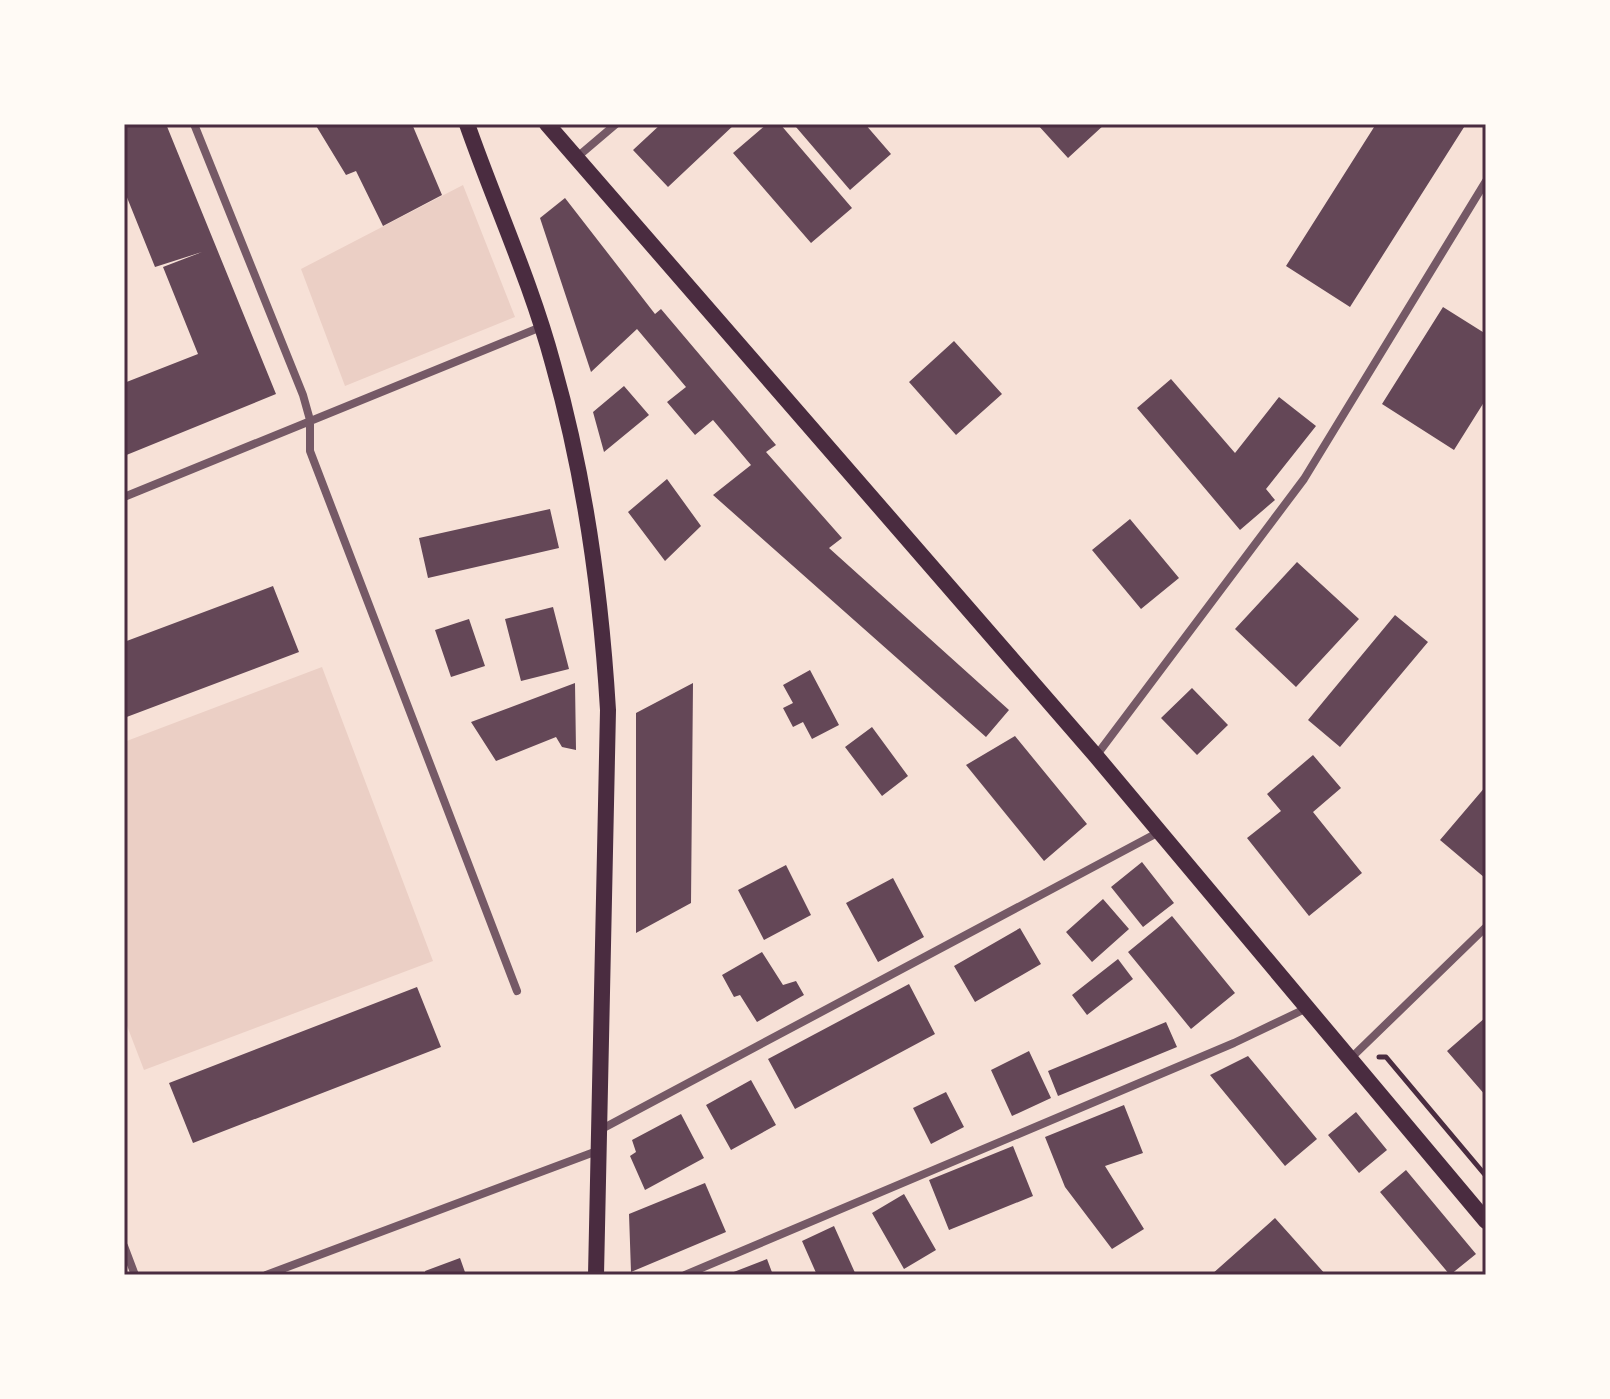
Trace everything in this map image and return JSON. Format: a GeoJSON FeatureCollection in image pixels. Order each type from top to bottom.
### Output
{"type":"FeatureCollection","features":[{"type":"Feature","properties":{"kind":"main road"},"geometry":{"type":"LineString","coordinates":[[467,124],[553,363],[593,550],[603,632],[608,710],[596,1275]]}},
{"type":"Feature","properties":{"kind":"main road"},"geometry":{"type":"LineString","coordinates":[[547,124],[1096,756],[1486,1221]]}},
{"type":"Feature","properties":{"kind":"street"},"geometry":{"type":"LineString","coordinates":[[194,124],[303,395],[310,420],[310,451],[517,991]]}},
{"type":"Feature","properties":{"kind":"street"},"geometry":{"type":"LineString","coordinates":[[575,159],[616,124]]}},
{"type":"Feature","properties":{"kind":"street"},"geometry":{"type":"LineString","coordinates":[[1096,756],[1304,479],[1486,181]]}},
{"type":"Feature","properties":{"kind":"street"},"geometry":{"type":"LineString","coordinates":[[124,497],[541,327]]}},
{"type":"Feature","properties":{"kind":"street"},"geometry":{"type":"LineString","coordinates":[[597,1132],[1159,832]]}},
{"type":"Feature","properties":{"kind":"street"},"geometry":{"type":"LineString","coordinates":[[1351,1058],[1486,927]]}},
{"type":"Feature","properties":{"kind":"street"},"geometry":{"type":"LineString","coordinates":[[685,1275],[1220,1049],[1308,1007]]}},
{"type":"Feature","properties":{"kind":"street"},"geometry":{"type":"LineString","coordinates":[[266,1275],[597,1151]]}},
{"type":"Feature","properties":{"kind":"street"},"geometry":{"type":"LineString","coordinates":[[124,1246],[135,1275]]}},
{"type":"Feature","properties":{"kind":"path"},"geometry":{"type":"LineString","coordinates":[[1351,1058],[1386,1057],[1486,1176]]}},
{"type":"Feature","properties":{"kind":"shaded area"},"geometry":{"type":"Polygon","coordinates":[[[463,185],[515,317],[345,386],[301,269],[463,185]]]}},
{"type":"Feature","properties":{"kind":"shaded area"},"geometry":{"type":"Polygon","coordinates":[[[322,667],[433,961],[144,1070],[124,1018],[124,742],[322,667]]]}},
{"type":"Feature","properties":{"kind":"building"},"geometry":{"type":"Polygon","coordinates":[[[124,124],[166,124],[276,394],[124,456],[124,383],[198,354],[163,267],[202,252],[155,267],[124,190],[124,124]]]}},
{"type":"Feature","properties":{"kind":"building"},"geometry":{"type":"Polygon","coordinates":[[[315,124],[412,124],[442,195],[383,226],[356,171],[346,175],[315,124]]]}},
{"type":"Feature","properties":{"kind":"building"},"geometry":{"type":"Polygon","coordinates":[[[661,124],[735,124],[668,187],[633,150],[661,124]]]}},
{"type":"Feature","properties":{"kind":"building"},"geometry":{"type":"Polygon","coordinates":[[[767,124],[780,124],[852,208],[811,243],[733,153],[767,124]]]}},
{"type":"Feature","properties":{"kind":"building"},"geometry":{"type":"Polygon","coordinates":[[[800,124],[865,124],[891,154],[850,190],[796,127],[800,124]]]}},
{"type":"Feature","properties":{"kind":"building"},"geometry":{"type":"Polygon","coordinates":[[[1037,124],[1105,124],[1068,158],[1037,124]]]}},
{"type":"Feature","properties":{"kind":"building"},"geometry":{"type":"Polygon","coordinates":[[[1376,124],[1466,124],[1350,307],[1286,266],[1376,124]]]}},
{"type":"Feature","properties":{"kind":"building"},"geometry":{"type":"Polygon","coordinates":[[[565,198],[655,314],[661,309],[776,445],[766,452],[842,538],[829,548],[1009,710],[986,737],[713,495],[751,465],[713,420],[695,435],[667,402],[686,387],[637,329],[591,372],[540,218],[565,198]]]}},
{"type":"Feature","properties":{"kind":"building"},"geometry":{"type":"Polygon","coordinates":[[[1443,307],[1486,334],[1486,399],[1454,450],[1382,404],[1443,307]]]}},
{"type":"Feature","properties":{"kind":"building"},"geometry":{"type":"Polygon","coordinates":[[[954,341],[1002,394],[956,435],[909,382],[954,341]]]}},
{"type":"Feature","properties":{"kind":"building"},"geometry":{"type":"Polygon","coordinates":[[[1171,379],[1235,453],[1279,397],[1316,426],[1266,489],[1275,500],[1240,530],[1137,408],[1171,379]]]}},
{"type":"Feature","properties":{"kind":"building"},"geometry":{"type":"Polygon","coordinates":[[[624,386],[649,415],[604,452],[593,412],[624,386]]]}},
{"type":"Feature","properties":{"kind":"building"},"geometry":{"type":"Polygon","coordinates":[[[667,479],[701,526],[665,561],[628,512],[667,479]]]}},
{"type":"Feature","properties":{"kind":"building"},"geometry":{"type":"Polygon","coordinates":[[[550,509],[559,548],[428,578],[419,538],[550,509]]]}},
{"type":"Feature","properties":{"kind":"building"},"geometry":{"type":"Polygon","coordinates":[[[1130,519],[1179,578],[1141,609],[1092,550],[1130,519]]]}},
{"type":"Feature","properties":{"kind":"building"},"geometry":{"type":"Polygon","coordinates":[[[1297,562],[1359,619],[1296,687],[1235,629],[1297,562]]]}},
{"type":"Feature","properties":{"kind":"building"},"geometry":{"type":"Polygon","coordinates":[[[273,586],[299,652],[124,718],[124,642],[273,586]]]}},
{"type":"Feature","properties":{"kind":"building"},"geometry":{"type":"Polygon","coordinates":[[[553,607],[569,669],[521,681],[505,619],[553,607]]]}},
{"type":"Feature","properties":{"kind":"building"},"geometry":{"type":"Polygon","coordinates":[[[1395,615],[1428,642],[1340,747],[1308,720],[1395,615]]]}},
{"type":"Feature","properties":{"kind":"building"},"geometry":{"type":"Polygon","coordinates":[[[469,619],[485,666],[451,677],[435,630],[469,619]]]}},
{"type":"Feature","properties":{"kind":"building"},"geometry":{"type":"Polygon","coordinates":[[[810,670],[839,725],[812,739],[803,722],[793,727],[783,708],[793,703],[783,685],[810,670]]]}},
{"type":"Feature","properties":{"kind":"building"},"geometry":{"type":"Polygon","coordinates":[[[575,683],[576,750],[562,747],[556,737],[496,761],[471,722],[575,683]]]}},
{"type":"Feature","properties":{"kind":"building"},"geometry":{"type":"Polygon","coordinates":[[[693,683],[691,903],[636,933],[636,713],[693,683]]]}},
{"type":"Feature","properties":{"kind":"building"},"geometry":{"type":"Polygon","coordinates":[[[1192,688],[1228,725],[1197,755],[1161,718],[1192,688]]]}},
{"type":"Feature","properties":{"kind":"building"},"geometry":{"type":"Polygon","coordinates":[[[872,727],[908,776],[882,796],[845,747],[872,727]]]}},
{"type":"Feature","properties":{"kind":"building"},"geometry":{"type":"Polygon","coordinates":[[[1015,736],[1087,824],[1044,861],[966,765],[1015,736]]]}},
{"type":"Feature","properties":{"kind":"building"},"geometry":{"type":"Polygon","coordinates":[[[1313,755],[1341,788],[1313,812],[1362,873],[1309,916],[1247,838],[1281,811],[1267,794],[1313,755]]]}},
{"type":"Feature","properties":{"kind":"building"},"geometry":{"type":"Polygon","coordinates":[[[1486,786],[1486,876],[1485,878],[1440,840],[1486,786]]]}},
{"type":"Feature","properties":{"kind":"building"},"geometry":{"type":"Polygon","coordinates":[[[1142,862],[1174,903],[1143,927],[1111,887],[1142,862]]]}},
{"type":"Feature","properties":{"kind":"building"},"geometry":{"type":"Polygon","coordinates":[[[786,865],[811,915],[764,940],[738,890],[786,865]]]}},
{"type":"Feature","properties":{"kind":"building"},"geometry":{"type":"Polygon","coordinates":[[[893,878],[924,937],[878,962],[846,903],[893,878]]]}},
{"type":"Feature","properties":{"kind":"building"},"geometry":{"type":"Polygon","coordinates":[[[1103,899],[1129,929],[1092,962],[1066,932],[1103,899]]]}},
{"type":"Feature","properties":{"kind":"building"},"geometry":{"type":"Polygon","coordinates":[[[1172,916],[1235,993],[1191,1029],[1128,952],[1172,916]]]}},
{"type":"Feature","properties":{"kind":"building"},"geometry":{"type":"Polygon","coordinates":[[[1020,928],[1041,964],[975,1002],[954,966],[1020,928]]]}},
{"type":"Feature","properties":{"kind":"building"},"geometry":{"type":"Polygon","coordinates":[[[762,952],[783,985],[796,981],[804,995],[757,1022],[740,995],[734,997],[722,975],[762,952]]]}},
{"type":"Feature","properties":{"kind":"building"},"geometry":{"type":"Polygon","coordinates":[[[1118,959],[1133,979],[1087,1015],[1072,995],[1118,959]]]}},
{"type":"Feature","properties":{"kind":"building"},"geometry":{"type":"Polygon","coordinates":[[[909,984],[935,1034],[795,1109],[768,1059],[909,984]]]}},
{"type":"Feature","properties":{"kind":"building"},"geometry":{"type":"Polygon","coordinates":[[[417,987],[441,1047],[193,1143],[169,1083],[417,987]]]}},
{"type":"Feature","properties":{"kind":"building"},"geometry":{"type":"Polygon","coordinates":[[[1486,1017],[1486,1096],[1447,1051],[1486,1017]]]}},
{"type":"Feature","properties":{"kind":"building"},"geometry":{"type":"Polygon","coordinates":[[[1166,1022],[1177,1047],[1058,1096],[1048,1071],[1166,1022]]]}},
{"type":"Feature","properties":{"kind":"building"},"geometry":{"type":"Polygon","coordinates":[[[1029,1051],[1051,1098],[1012,1116],[991,1070],[1029,1051]]]}},
{"type":"Feature","properties":{"kind":"building"},"geometry":{"type":"Polygon","coordinates":[[[1248,1056],[1317,1139],[1285,1166],[1210,1075],[1248,1056]]]}},
{"type":"Feature","properties":{"kind":"building"},"geometry":{"type":"Polygon","coordinates":[[[751,1080],[776,1125],[731,1150],[706,1105],[751,1080]]]}},
{"type":"Feature","properties":{"kind":"building"},"geometry":{"type":"Polygon","coordinates":[[[946,1092],[964,1127],[931,1144],[913,1108],[946,1092]]]}},
{"type":"Feature","properties":{"kind":"building"},"geometry":{"type":"Polygon","coordinates":[[[1124,1105],[1143,1153],[1105,1166],[1144,1229],[1112,1249],[1065,1187],[1045,1137],[1124,1105]]]}},
{"type":"Feature","properties":{"kind":"building"},"geometry":{"type":"Polygon","coordinates":[[[1356,1112],[1387,1150],[1359,1173],[1328,1135],[1356,1112]]]}},
{"type":"Feature","properties":{"kind":"building"},"geometry":{"type":"Polygon","coordinates":[[[681,1114],[704,1158],[645,1190],[630,1156],[636,1152],[632,1140],[681,1114]]]}},
{"type":"Feature","properties":{"kind":"building"},"geometry":{"type":"Polygon","coordinates":[[[1013,1146],[1033,1196],[949,1230],[929,1180],[1013,1146]]]}},
{"type":"Feature","properties":{"kind":"building"},"geometry":{"type":"Polygon","coordinates":[[[1406,1170],[1476,1254],[1450,1275],[1380,1192],[1406,1170]]]}},
{"type":"Feature","properties":{"kind":"building"},"geometry":{"type":"Polygon","coordinates":[[[705,1183],[726,1232],[631,1272],[629,1214],[705,1183]]]}},
{"type":"Feature","properties":{"kind":"building"},"geometry":{"type":"Polygon","coordinates":[[[904,1194],[936,1250],[904,1269],[872,1213],[904,1194]]]}},
{"type":"Feature","properties":{"kind":"building"},"geometry":{"type":"Polygon","coordinates":[[[1275,1218],[1326,1275],[1211,1275],[1275,1218]]]}},
{"type":"Feature","properties":{"kind":"building"},"geometry":{"type":"Polygon","coordinates":[[[834,1226],[856,1275],[817,1275],[802,1241],[834,1226]]]}},
{"type":"Feature","properties":{"kind":"building"},"geometry":{"type":"Polygon","coordinates":[[[460,1258],[466,1275],[426,1275],[425,1271],[460,1258]]]}},
{"type":"Feature","properties":{"kind":"building"},"geometry":{"type":"Polygon","coordinates":[[[767,1259],[773,1275],[726,1275],[767,1259]]]}}]}
